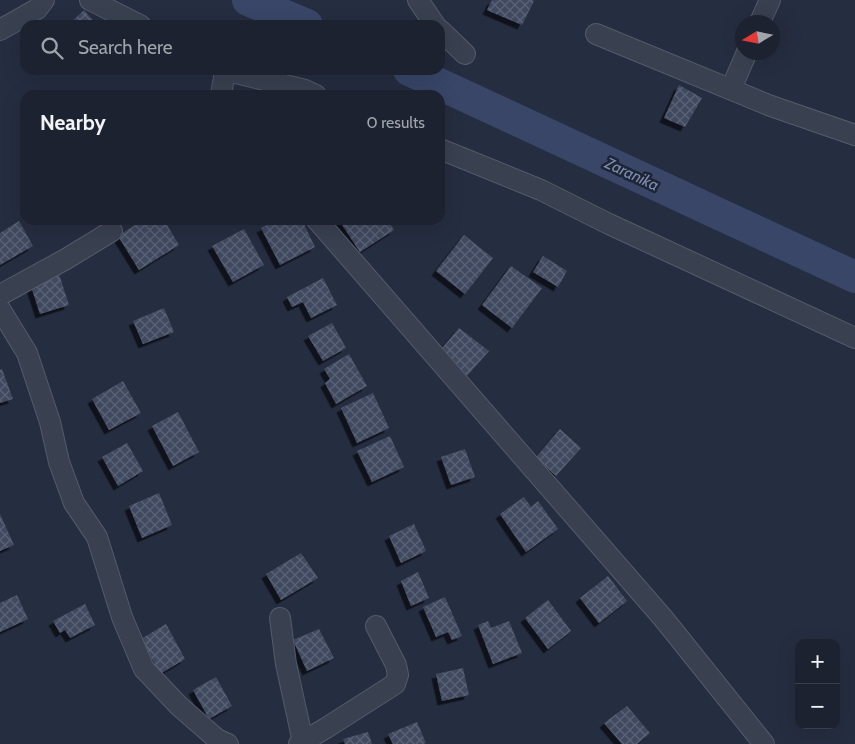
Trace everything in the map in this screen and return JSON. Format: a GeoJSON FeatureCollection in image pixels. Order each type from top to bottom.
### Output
{"type":"FeatureCollection","features":[{"type":"Feature","properties":{"kind":"street"},"geometry":{"type":"LineString","coordinates":[[0,30],[36,9],[44,0]]}},
{"type":"Feature","properties":{"kind":"street"},"geometry":{"type":"LineString","coordinates":[[90,0],[130,20]]}},
{"type":"Feature","properties":{"kind":"street"},"geometry":{"type":"LineString","coordinates":[[418,0],[432,20]]}},
{"type":"Feature","properties":{"kind":"street"},"geometry":{"type":"LineString","coordinates":[[763,15],[770,0]]}},
{"type":"Feature","properties":{"kind":"street"},"geometry":{"type":"LineString","coordinates":[[596,34],[771,106],[855,135]]}},
{"type":"Feature","properties":{"kind":"street"},"geometry":{"type":"LineString","coordinates":[[445,35],[464,54]]}},
{"type":"Feature","properties":{"kind":"street"},"geometry":{"type":"LineString","coordinates":[[731,89],[744,60]]}},
{"type":"Feature","properties":{"kind":"street"},"geometry":{"type":"LineString","coordinates":[[222,90],[224,75]]}},
{"type":"Feature","properties":{"kind":"street"},"geometry":{"type":"LineString","coordinates":[[245,75],[305,90]]}},
{"type":"Feature","properties":{"kind":"street"},"geometry":{"type":"LineString","coordinates":[[445,151],[541,190],[609,224],[855,338]]}},
{"type":"Feature","properties":{"kind":"street"},"geometry":{"type":"LineString","coordinates":[[321,225],[663,618],[764,744]]}},
{"type":"Feature","properties":{"kind":"street"},"geometry":{"type":"LineString","coordinates":[[0,295],[112,231]]}},
{"type":"Feature","properties":{"kind":"street"},"geometry":{"type":"LineString","coordinates":[[0,309],[27,353],[50,422],[59,462],[74,503],[97,536],[122,618],[144,669],[179,706],[217,739],[228,744]]}},
{"type":"Feature","properties":{"kind":"street"},"geometry":{"type":"LineString","coordinates":[[280,618],[286,664],[301,743],[395,684],[398,675],[396,665],[376,626]]}},
{"type":"Feature","properties":{"kind":"building"},"geometry":{"type":"Polygon","coordinates":[[[492,0],[534,1],[522,25],[487,10],[492,0]]]}},
{"type":"Feature","properties":{"kind":"building"},"geometry":{"type":"Polygon","coordinates":[[[84,10],[93,20],[73,20],[84,10]]]}},
{"type":"Feature","properties":{"kind":"building"},"geometry":{"type":"Polygon","coordinates":[[[679,85],[702,98],[685,127],[664,118],[679,85]]]}},
{"type":"Feature","properties":{"kind":"building"},"geometry":{"type":"Polygon","coordinates":[[[19,221],[33,246],[0,265],[0,233],[19,221]]]}},
{"type":"Feature","properties":{"kind":"building"},"geometry":{"type":"Polygon","coordinates":[[[135,225],[167,225],[179,245],[139,270],[118,236],[135,225]]]}},
{"type":"Feature","properties":{"kind":"building"},"geometry":{"type":"Polygon","coordinates":[[[267,225],[304,225],[315,247],[280,265],[261,228],[267,225]]]}},
{"type":"Feature","properties":{"kind":"building"},"geometry":{"type":"Polygon","coordinates":[[[342,225],[391,225],[394,230],[360,252],[342,225]]]}},
{"type":"Feature","properties":{"kind":"building"},"geometry":{"type":"Polygon","coordinates":[[[244,229],[264,265],[233,282],[212,246],[244,229]]]}},
{"type":"Feature","properties":{"kind":"building"},"geometry":{"type":"Polygon","coordinates":[[[464,235],[493,258],[465,294],[436,271],[464,235]]]}},
{"type":"Feature","properties":{"kind":"building"},"geometry":{"type":"Polygon","coordinates":[[[543,256],[567,271],[558,287],[533,272],[543,256]]]}},
{"type":"Feature","properties":{"kind":"building"},"geometry":{"type":"Polygon","coordinates":[[[511,266],[542,288],[512,328],[482,305],[511,266]]]}},
{"type":"Feature","properties":{"kind":"building"},"geometry":{"type":"Polygon","coordinates":[[[59,274],[69,305],[40,314],[30,283],[59,274]]]}},
{"type":"Feature","properties":{"kind":"building"},"geometry":{"type":"Polygon","coordinates":[[[323,278],[337,305],[311,318],[303,302],[292,307],[287,297],[323,278]]]}},
{"type":"Feature","properties":{"kind":"building"},"geometry":{"type":"Polygon","coordinates":[[[164,308],[174,332],[143,344],[133,321],[164,308]]]}},
{"type":"Feature","properties":{"kind":"building"},"geometry":{"type":"Polygon","coordinates":[[[332,323],[346,348],[323,361],[308,336],[332,323]]]}},
{"type":"Feature","properties":{"kind":"building"},"geometry":{"type":"Polygon","coordinates":[[[459,328],[489,351],[467,376],[438,353],[459,328]]]}},
{"type":"Feature","properties":{"kind":"building"},"geometry":{"type":"Polygon","coordinates":[[[349,354],[367,386],[336,404],[325,383],[330,379],[324,369],[349,354]]]}},
{"type":"Feature","properties":{"kind":"building"},"geometry":{"type":"Polygon","coordinates":[[[2,369],[13,399],[0,403],[0,370],[2,369]]]}},
{"type":"Feature","properties":{"kind":"building"},"geometry":{"type":"Polygon","coordinates":[[[123,381],[141,413],[109,430],[92,399],[123,381]]]}},
{"type":"Feature","properties":{"kind":"building"},"geometry":{"type":"Polygon","coordinates":[[[373,393],[389,428],[357,443],[341,408],[373,393]]]}},
{"type":"Feature","properties":{"kind":"building"},"geometry":{"type":"Polygon","coordinates":[[[178,412],[199,452],[173,466],[152,426],[178,412]]]}},
{"type":"Feature","properties":{"kind":"building"},"geometry":{"type":"Polygon","coordinates":[[[560,429],[581,448],[556,476],[536,457],[560,429]]]}},
{"type":"Feature","properties":{"kind":"building"},"geometry":{"type":"Polygon","coordinates":[[[390,436],[404,467],[372,482],[357,451],[390,436]]]}},
{"type":"Feature","properties":{"kind":"building"},"geometry":{"type":"Polygon","coordinates":[[[127,443],[143,471],[118,486],[102,457],[127,443]]]}},
{"type":"Feature","properties":{"kind":"building"},"geometry":{"type":"Polygon","coordinates":[[[465,449],[475,477],[451,485],[441,457],[465,449]]]}},
{"type":"Feature","properties":{"kind":"building"},"geometry":{"type":"Polygon","coordinates":[[[159,493],[172,525],[142,538],[129,506],[159,493]]]}},
{"type":"Feature","properties":{"kind":"building"},"geometry":{"type":"Polygon","coordinates":[[[524,497],[531,507],[538,501],[558,529],[526,552],[500,514],[524,497]]]}},
{"type":"Feature","properties":{"kind":"building"},"geometry":{"type":"Polygon","coordinates":[[[0,514],[14,545],[0,551],[0,514]]]}},
{"type":"Feature","properties":{"kind":"building"},"geometry":{"type":"Polygon","coordinates":[[[414,524],[426,551],[401,563],[389,536],[414,524]]]}},
{"type":"Feature","properties":{"kind":"building"},"geometry":{"type":"Polygon","coordinates":[[[301,553],[318,578],[281,600],[266,574],[301,553]]]}},
{"type":"Feature","properties":{"kind":"building"},"geometry":{"type":"Polygon","coordinates":[[[418,572],[429,598],[411,606],[401,581],[418,572]]]}},
{"type":"Feature","properties":{"kind":"building"},"geometry":{"type":"Polygon","coordinates":[[[608,576],[627,601],[599,623],[580,598],[608,576]]]}},
{"type":"Feature","properties":{"kind":"building"},"geometry":{"type":"Polygon","coordinates":[[[17,595],[28,619],[0,632],[0,603],[17,595]]]}},
{"type":"Feature","properties":{"kind":"building"},"geometry":{"type":"Polygon","coordinates":[[[445,597],[462,636],[452,640],[448,632],[436,637],[423,607],[445,597]]]}},
{"type":"Feature","properties":{"kind":"building"},"geometry":{"type":"Polygon","coordinates":[[[548,600],[571,631],[548,649],[525,618],[548,600]]]}},
{"type":"Feature","properties":{"kind":"building"},"geometry":{"type":"Polygon","coordinates":[[[85,604],[95,625],[70,638],[65,630],[60,633],[53,621],[85,604]]]}},
{"type":"Feature","properties":{"kind":"building"},"geometry":{"type":"Polygon","coordinates":[[[488,621],[491,628],[509,621],[522,653],[493,664],[478,625],[488,621]]]}},
{"type":"Feature","properties":{"kind":"building"},"geometry":{"type":"Polygon","coordinates":[[[166,624],[185,659],[160,674],[141,639],[166,624]]]}},
{"type":"Feature","properties":{"kind":"building"},"geometry":{"type":"Polygon","coordinates":[[[319,629],[334,658],[307,671],[293,640],[319,629]]]}},
{"type":"Feature","properties":{"kind":"building"},"geometry":{"type":"Polygon","coordinates":[[[463,668],[469,695],[442,701],[436,674],[463,668]]]}},
{"type":"Feature","properties":{"kind":"building"},"geometry":{"type":"Polygon","coordinates":[[[216,677],[232,706],[209,719],[193,690],[216,677]]]}},
{"type":"Feature","properties":{"kind":"building"},"geometry":{"type":"Polygon","coordinates":[[[627,706],[650,733],[637,744],[622,744],[604,723],[627,706]]]}},
{"type":"Feature","properties":{"kind":"building"},"geometry":{"type":"Polygon","coordinates":[[[417,722],[426,743],[393,744],[388,734],[417,722]]]}},
{"type":"Feature","properties":{"kind":"building"},"geometry":{"type":"Polygon","coordinates":[[[368,732],[372,744],[345,744],[343,739],[368,732]]]}},
{"type":"Feature","properties":{"kind":"waterway","name":"Zaranika"},"geometry":{"type":"LineString","coordinates":[[248,0],[295,20]]}},
{"type":"Feature","properties":{"kind":"waterway","name":"Zaranika"},"geometry":{"type":"LineString","coordinates":[[420,75],[855,277]]}}]}
